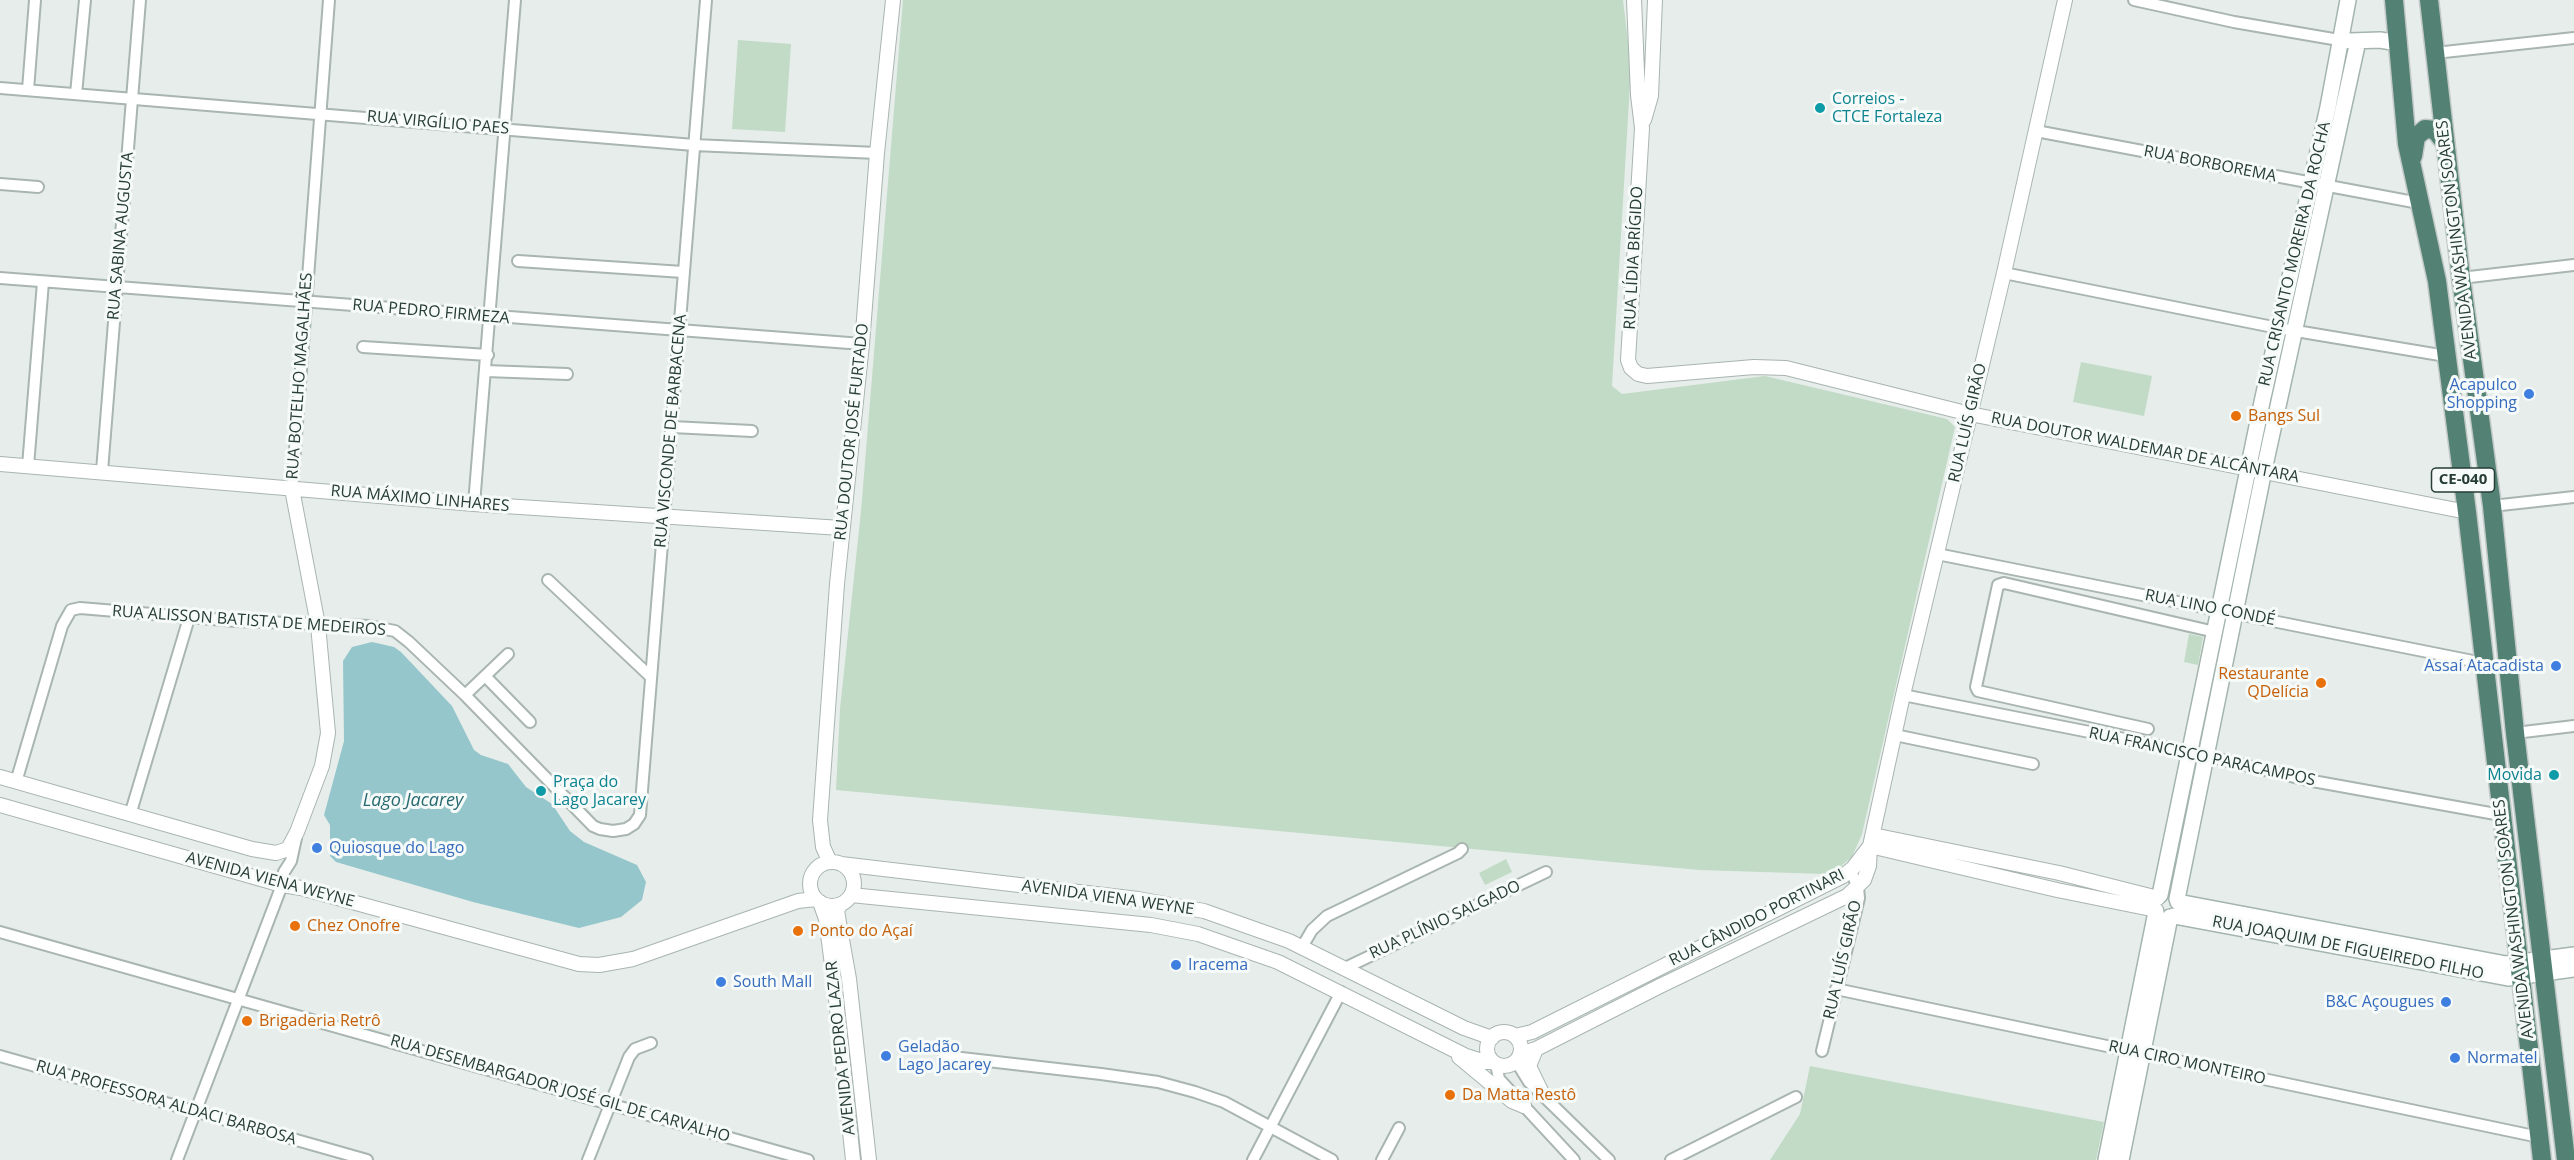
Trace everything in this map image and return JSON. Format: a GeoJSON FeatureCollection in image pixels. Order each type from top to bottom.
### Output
{"type":"FeatureCollection","features":[{"type":"Feature","properties":{"kind":"highway","name":"AVENIDA WASHINGTON SOARES"},"geometry":{"type":"LineString","coordinates":[[2394,0],[2407,144],[2437,281],[2467,512],[2542,1160]]}},
{"type":"Feature","properties":{"kind":"highway","name":"AVENIDA WASHINGTON SOARES"},"geometry":{"type":"LineString","coordinates":[[2429,0],[2461,278],[2492,506],[2515,733],[2565,1160]]}},
{"type":"Feature","properties":{"kind":"highway"},"geometry":{"type":"LineString","coordinates":[[2412,168],[2413,145],[2416,137],[2425,129],[2435,130],[2445,143]]}},
{"type":"Feature","properties":{"kind":"main road","name":"RUA CRISANTO MOREIRA DA ROCHA"},"geometry":{"type":"LineString","coordinates":[[2106,1160],[2127,1051],[2208,756],[2227,612],[2286,329],[2311,183],[2348,0]]}},
{"type":"Feature","properties":{"kind":"main road"},"geometry":{"type":"LineString","coordinates":[[2339,40],[2380,40],[2397,43]]}},
{"type":"Feature","properties":{"kind":"main road","name":"RUA CRISANTO MOREIRA DA ROCHA"},"geometry":{"type":"LineString","coordinates":[[2286,329],[2328,186],[2358,41]]}},
{"type":"Feature","properties":{"kind":"main road","name":"RUA CRISANTO MOREIRA DA ROCHA"},"geometry":{"type":"LineString","coordinates":[[2121,1160],[2143,1054],[2190,752],[2215,632],[2227,612]]}},
{"type":"Feature","properties":{"kind":"main road","name":"RUA JOAQUIM DE FIGUEIREDO FILHO"},"geometry":{"type":"LineString","coordinates":[[2166,906],[2345,940],[2506,964],[2521,969],[2543,966]]}},
{"type":"Feature","properties":{"kind":"main road"},"geometry":{"type":"LineString","coordinates":[[2543,966],[2574,955]]}},
{"type":"Feature","properties":{"kind":"main road"},"geometry":{"type":"LineString","coordinates":[[2543,966],[2574,969]]}},
{"type":"Feature","properties":{"kind":"street"},"geometry":{"type":"LineString","coordinates":[[28,90],[35,0]]}},
{"type":"Feature","properties":{"kind":"street"},"geometry":{"type":"LineString","coordinates":[[76,94],[85,0]]}},
{"type":"Feature","properties":{"kind":"street","name":"RUA SABINA AUGUSTA"},"geometry":{"type":"LineString","coordinates":[[102,471],[140,0]]}},
{"type":"Feature","properties":{"kind":"street","name":"RUA BOTELHO MAGALHÃES"},"geometry":{"type":"LineString","coordinates":[[177,1160],[282,885],[284,872],[295,849],[297,832],[322,766],[328,733],[318,625],[292,489],[329,0]]}},
{"type":"Feature","properties":{"kind":"street"},"geometry":{"type":"LineString","coordinates":[[474,504],[488,355],[515,0]]}},
{"type":"Feature","properties":{"kind":"street","name":"RUA VISCONDE DE BARBACENA"},"geometry":{"type":"LineString","coordinates":[[600,829],[613,831],[626,829],[634,824],[640,815],[706,0]]}},
{"type":"Feature","properties":{"kind":"street","name":"RUA DOUTOR JOSÉ FURTADO"},"geometry":{"type":"LineString","coordinates":[[835,863],[824,853],[820,820],[841,528],[862,344],[877,153],[893,0]]}},
{"type":"Feature","properties":{"kind":"street","name":"RUA LÍDIA BRÍGIDO"},"geometry":{"type":"LineString","coordinates":[[1635,0],[1638,95],[1642,128],[1628,360],[1633,371],[1647,376]]}},
{"type":"Feature","properties":{"kind":"street"},"geometry":{"type":"LineString","coordinates":[[1641,0],[1653,0]]}},
{"type":"Feature","properties":{"kind":"street","name":"RUA LÍDIA BRÍGIDO"},"geometry":{"type":"LineString","coordinates":[[1642,128],[1651,96],[1653,0]]}},
{"type":"Feature","properties":{"kind":"street","name":"RUA LUÍS GIRÃO"},"geometry":{"type":"LineString","coordinates":[[1871,840],[1903,695],[2004,273],[2065,0]]}},
{"type":"Feature","properties":{"kind":"street"},"geometry":{"type":"LineString","coordinates":[[2134,0],[2234,22],[2339,40]]}},
{"type":"Feature","properties":{"kind":"street"},"geometry":{"type":"LineString","coordinates":[[2435,53],[2574,38]]}},
{"type":"Feature","properties":{"kind":"street","name":"RUA VIRGÍLIO PAES"},"geometry":{"type":"LineString","coordinates":[[0,88],[694,145],[877,153]]}},
{"type":"Feature","properties":{"kind":"street","name":"RUA BORBOREMA"},"geometry":{"type":"LineString","coordinates":[[2036,131],[2419,203]]}},
{"type":"Feature","properties":{"kind":"street"},"geometry":{"type":"LineString","coordinates":[[0,184],[38,187]]}},
{"type":"Feature","properties":{"kind":"street"},"geometry":{"type":"LineString","coordinates":[[518,261],[683,272]]}},
{"type":"Feature","properties":{"kind":"street"},"geometry":{"type":"LineString","coordinates":[[2461,278],[2574,266]]}},
{"type":"Feature","properties":{"kind":"street"},"geometry":{"type":"LineString","coordinates":[[2004,273],[2286,329],[2446,356]]}},
{"type":"Feature","properties":{"kind":"street","name":"RUA PEDRO FIRMEZA"},"geometry":{"type":"LineString","coordinates":[[0,278],[862,344]]}},
{"type":"Feature","properties":{"kind":"street"},"geometry":{"type":"LineString","coordinates":[[28,466],[43,282]]}},
{"type":"Feature","properties":{"kind":"street"},"geometry":{"type":"LineString","coordinates":[[363,347],[488,355]]}},
{"type":"Feature","properties":{"kind":"street","name":"RUA DOUTOR WALDEMAR DE ALCÂNTARA"},"geometry":{"type":"LineString","coordinates":[[1647,376],[1754,367],[1786,368],[1970,414],[2467,512]]}},
{"type":"Feature","properties":{"kind":"street"},"geometry":{"type":"LineString","coordinates":[[486,371],[567,374]]}},
{"type":"Feature","properties":{"kind":"street"},"geometry":{"type":"LineString","coordinates":[[672,427],[752,431]]}},
{"type":"Feature","properties":{"kind":"street","name":"RUA MÁXIMO LINHARES"},"geometry":{"type":"LineString","coordinates":[[0,464],[474,504],[841,528]]}},
{"type":"Feature","properties":{"kind":"street"},"geometry":{"type":"LineString","coordinates":[[2492,506],[2574,497]]}},
{"type":"Feature","properties":{"kind":"street","name":"RUA LINO CONDÉ"},"geometry":{"type":"LineString","coordinates":[[1937,554],[2483,663]]}},
{"type":"Feature","properties":{"kind":"street"},"geometry":{"type":"LineString","coordinates":[[548,580],[651,677]]}},
{"type":"Feature","properties":{"kind":"street"},"geometry":{"type":"LineString","coordinates":[[2148,729],[1978,691],[1976,687],[1998,585],[2004,584],[2215,632]]}},
{"type":"Feature","properties":{"kind":"street","name":"RUA ALISSON BATISTA DE MEDEIROS"},"geometry":{"type":"LineString","coordinates":[[16,782],[62,626],[71,610],[81,608],[189,618],[369,626],[395,631],[465,695],[584,818],[600,829]]}},
{"type":"Feature","properties":{"kind":"street"},"geometry":{"type":"LineString","coordinates":[[130,815],[189,618]]}},
{"type":"Feature","properties":{"kind":"street"},"geometry":{"type":"LineString","coordinates":[[465,695],[508,654]]}},
{"type":"Feature","properties":{"kind":"street"},"geometry":{"type":"LineString","coordinates":[[486,677],[530,722]]}},
{"type":"Feature","properties":{"kind":"street","name":"RUA FRANCISCO PARACAMPOS"},"geometry":{"type":"LineString","coordinates":[[1903,695],[2190,752],[2307,780],[2501,815]]}},
{"type":"Feature","properties":{"kind":"street"},"geometry":{"type":"LineString","coordinates":[[2515,733],[2574,726]]}},
{"type":"Feature","properties":{"kind":"street"},"geometry":{"type":"LineString","coordinates":[[1895,735],[2033,765]]}},
{"type":"Feature","properties":{"kind":"street","name":"AVENIDA VIENA WEYNE"},"geometry":{"type":"LineString","coordinates":[[0,777],[252,849],[276,853],[288,849],[297,832]]}},
{"type":"Feature","properties":{"kind":"street","name":"AVENIDA VIENA WEYNE"},"geometry":{"type":"LineString","coordinates":[[0,805],[282,885],[301,888],[567,962],[590,965],[633,959],[798,901],[818,901]]}},
{"type":"Feature","properties":{"kind":"street","name":"RUA CÂNDIDO PORTINARI"},"geometry":{"type":"LineString","coordinates":[[1515,1036],[1532,1032],[1851,870],[1871,840]]}},
{"type":"Feature","properties":{"kind":"street","name":"RUA CÂNDIDO PORTINARI"},"geometry":{"type":"LineString","coordinates":[[1518,1058],[1660,986],[1847,896],[1858,888],[1868,872],[1871,840]]}},
{"type":"Feature","properties":{"kind":"street","name":"RUA JOAQUIM DE FIGUEIREDO FILHO"},"geometry":{"type":"LineString","coordinates":[[1871,840],[2059,873],[2166,906]]}},
{"type":"Feature","properties":{"kind":"street"},"geometry":{"type":"LineString","coordinates":[[1302,948],[1312,930],[1327,916],[1462,849]]}},
{"type":"Feature","properties":{"kind":"street"},"geometry":{"type":"LineString","coordinates":[[835,863],[853,877],[846,899],[829,906],[818,901],[810,888],[811,875],[818,866],[835,863]]}},
{"type":"Feature","properties":{"kind":"street","name":"AVENIDA VIENA WEYNE"},"geometry":{"type":"LineString","coordinates":[[835,863],[1158,902],[1204,910],[1289,941],[1464,1028],[1492,1038]]}},
{"type":"Feature","properties":{"kind":"street","name":"RUA LUÍS GIRÃO"},"geometry":{"type":"LineString","coordinates":[[1822,1051],[1859,898],[1851,870]]}},
{"type":"Feature","properties":{"kind":"street","name":"RUA PLÍNIO SALGADO"},"geometry":{"type":"LineString","coordinates":[[1345,968],[1546,872]]}},
{"type":"Feature","properties":{"kind":"street","name":"AVENIDA VIENA WEYNE"},"geometry":{"type":"LineString","coordinates":[[846,899],[1151,925],[1198,933],[1278,962],[1452,1049],[1475,1059],[1495,1063]]}},
{"type":"Feature","properties":{"kind":"street","name":"AVENIDA PEDRO LAZAR"},"geometry":{"type":"LineString","coordinates":[[846,899],[837,910],[849,979],[869,1160]]}},
{"type":"Feature","properties":{"kind":"street","name":"AVENIDA PEDRO LAZAR"},"geometry":{"type":"LineString","coordinates":[[818,901],[826,919],[853,1160]]}},
{"type":"Feature","properties":{"kind":"street"},"geometry":{"type":"LineString","coordinates":[[1247,950],[1255,942],[1253,927]]}},
{"type":"Feature","properties":{"kind":"street","name":"RUA DESEMBARGADOR JOSÉ GIL DE CARVALHO"},"geometry":{"type":"LineString","coordinates":[[0,932],[808,1160]]}},
{"type":"Feature","properties":{"kind":"street"},"geometry":{"type":"LineString","coordinates":[[1278,962],[1280,949],[1289,941]]}},
{"type":"Feature","properties":{"kind":"street"},"geometry":{"type":"LineString","coordinates":[[1653,971],[1660,986]]}},
{"type":"Feature","properties":{"kind":"street","name":"RUA CIRO MONTEIRO"},"geometry":{"type":"LineString","coordinates":[[1836,989],[2539,1137]]}},
{"type":"Feature","properties":{"kind":"street"},"geometry":{"type":"LineString","coordinates":[[1253,1160],[1341,992]]}},
{"type":"Feature","properties":{"kind":"street"},"geometry":{"type":"LineString","coordinates":[[1574,1160],[1499,1079],[1495,1063],[1488,1050],[1492,1038],[1503,1033],[1515,1036],[1521,1048],[1518,1058],[1529,1082],[1609,1160]]}},
{"type":"Feature","properties":{"kind":"street"},"geometry":{"type":"LineString","coordinates":[[588,1160],[629,1057],[635,1049],[651,1043]]}},
{"type":"Feature","properties":{"kind":"street"},"geometry":{"type":"LineString","coordinates":[[1452,1049],[1512,1101],[1524,1106]]}},
{"type":"Feature","properties":{"kind":"street"},"geometry":{"type":"LineString","coordinates":[[1536,1049],[1529,1066],[1543,1095]]}},
{"type":"Feature","properties":{"kind":"street","name":"RUA PROFESSORA ALDACI BARBOSA"},"geometry":{"type":"LineString","coordinates":[[0,1056],[367,1160]]}},
{"type":"Feature","properties":{"kind":"street"},"geometry":{"type":"LineString","coordinates":[[944,1056],[1158,1082],[1224,1102],[1332,1160]]}},
{"type":"Feature","properties":{"kind":"street"},"geometry":{"type":"LineString","coordinates":[[841,1059],[857,1057]]}},
{"type":"Feature","properties":{"kind":"street"},"geometry":{"type":"LineString","coordinates":[[1495,1063],[1505,1066],[1518,1058]]}},
{"type":"Feature","properties":{"kind":"street"},"geometry":{"type":"LineString","coordinates":[[1671,1160],[1796,1097]]}},
{"type":"Feature","properties":{"kind":"street"},"geometry":{"type":"LineString","coordinates":[[1382,1160],[1399,1128]]}},
{"type":"Feature","properties":{"kind":"green space"},"geometry":{"type":"Polygon","coordinates":[[[903,0],[1623,0],[1631,67],[1612,386],[1622,394],[1765,376],[1947,419],[1955,427],[1862,834],[1852,857],[1841,866],[1824,874],[1699,870],[836,790],[840,709],[861,511],[903,0]]]}},
{"type":"Feature","properties":{"kind":"green space"},"geometry":{"type":"Polygon","coordinates":[[[738,40],[791,44],[785,132],[732,129],[738,40]]]}},
{"type":"Feature","properties":{"kind":"green space"},"geometry":{"type":"Polygon","coordinates":[[[2081,362],[2152,376],[2144,416],[2073,402],[2081,362]]]}},
{"type":"Feature","properties":{"kind":"green space"},"geometry":{"type":"Polygon","coordinates":[[[2189,634],[2203,637],[2198,665],[2184,662],[2189,634]]]}},
{"type":"Feature","properties":{"kind":"green space"},"geometry":{"type":"Polygon","coordinates":[[[1506,859],[1512,872],[1485,885],[1479,873],[1506,859]]]}},
{"type":"Feature","properties":{"kind":"green space"},"geometry":{"type":"Polygon","coordinates":[[[1810,1066],[2104,1122],[2096,1160],[1770,1160],[1800,1114],[1810,1066]]]}},
{"type":"Feature","properties":{"kind":"water","name":"Lago Jacarey"},"geometry":{"type":"Polygon","coordinates":[[[372,642],[394,647],[401,652],[452,706],[474,750],[481,755],[508,764],[526,787],[552,804],[570,831],[584,842],[637,865],[646,882],[642,900],[621,917],[579,928],[473,902],[336,862],[330,856],[330,825],[324,815],[344,741],[343,661],[352,647],[372,642]]]}},
{"type":"Feature","properties":{"kind":"place","name":"Correios - CTCE Fortaleza"},"geometry":{"type":"Point","coordinates":[1820,108]}},
{"type":"Feature","properties":{"kind":"place","name":"Acapulco Shopping"},"geometry":{"type":"Point","coordinates":[2529,394]}},
{"type":"Feature","properties":{"kind":"place","name":"Bangs Sul"},"geometry":{"type":"Point","coordinates":[2236,416]}},
{"type":"Feature","properties":{"kind":"place","name":"Assaí Atacadista"},"geometry":{"type":"Point","coordinates":[2556,666]}},
{"type":"Feature","properties":{"kind":"place","name":"Restaurante QDelícia"},"geometry":{"type":"Point","coordinates":[2321,683]}},
{"type":"Feature","properties":{"kind":"place","name":"Movida"},"geometry":{"type":"Point","coordinates":[2554,775]}},
{"type":"Feature","properties":{"kind":"place","name":"Praça do Lago Jacarey"},"geometry":{"type":"Point","coordinates":[541,791]}},
{"type":"Feature","properties":{"kind":"place","name":"Quiosque do Lago"},"geometry":{"type":"Point","coordinates":[317,848]}},
{"type":"Feature","properties":{"kind":"place","name":"Chez Onofre"},"geometry":{"type":"Point","coordinates":[295,926]}},
{"type":"Feature","properties":{"kind":"place","name":"Ponto do Açaí"},"geometry":{"type":"Point","coordinates":[798,931]}},
{"type":"Feature","properties":{"kind":"place","name":"Iracema"},"geometry":{"type":"Point","coordinates":[1176,965]}},
{"type":"Feature","properties":{"kind":"place","name":"South Mall"},"geometry":{"type":"Point","coordinates":[721,982]}},
{"type":"Feature","properties":{"kind":"place","name":"B&C Açougues"},"geometry":{"type":"Point","coordinates":[2446,1002]}},
{"type":"Feature","properties":{"kind":"place","name":"Brigaderia Retrô"},"geometry":{"type":"Point","coordinates":[247,1021]}},
{"type":"Feature","properties":{"kind":"place","name":"Geladão Lago Jacarey"},"geometry":{"type":"Point","coordinates":[886,1056]}},
{"type":"Feature","properties":{"kind":"place","name":"Normatel"},"geometry":{"type":"Point","coordinates":[2455,1058]}},
{"type":"Feature","properties":{"kind":"place","name":"Da Matta Restô"},"geometry":{"type":"Point","coordinates":[1450,1095]}}]}
